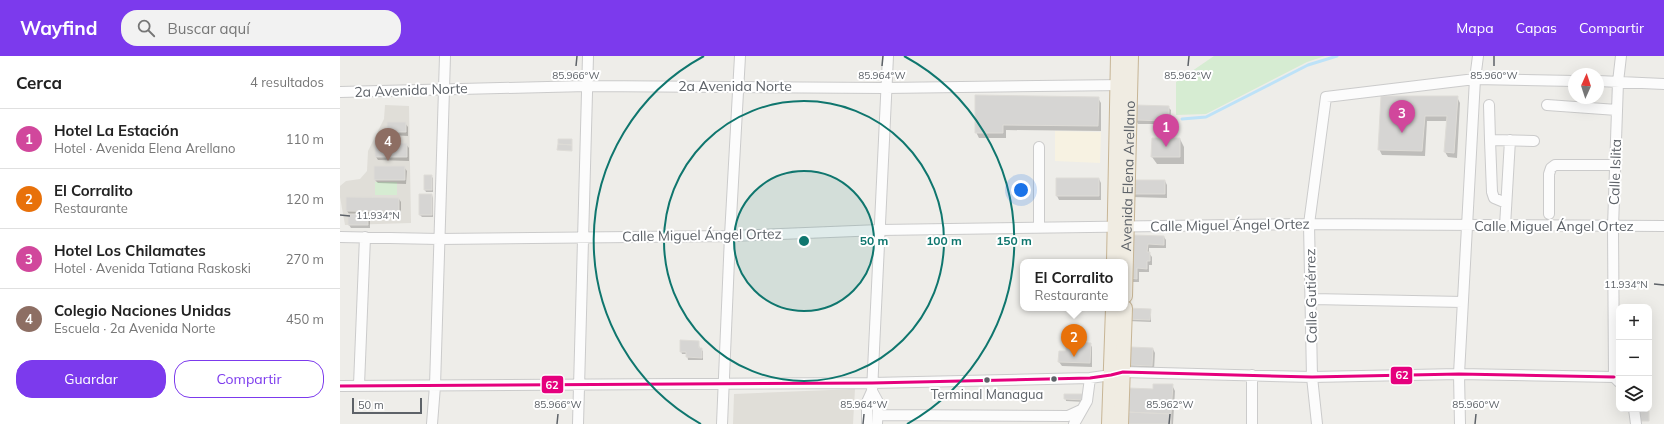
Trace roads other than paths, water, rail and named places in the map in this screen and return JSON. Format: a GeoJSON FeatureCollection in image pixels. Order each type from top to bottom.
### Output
{"type":"FeatureCollection","features":[{"type":"Feature","properties":{"kind":"highway","name":"Avenida Elena Arellano"},"geometry":{"type":"LineString","coordinates":[[1118,56],[1124,85]]}},
{"type":"Feature","properties":{"kind":"highway","name":"Avenida Elena Arellano"},"geometry":{"type":"LineString","coordinates":[[1123,259],[1121,226],[1124,85],[1131,56]]}},
{"type":"Feature","properties":{"kind":"highway","name":"Avenida Elena Arellano"},"geometry":{"type":"LineString","coordinates":[[1115,259],[1121,226]]}},
{"type":"Feature","properties":{"kind":"highway"},"geometry":{"type":"LineString","coordinates":[[1113,311],[1121,424]]}},
{"type":"Feature","properties":{"kind":"highway"},"geometry":{"type":"LineString","coordinates":[[1109,424],[1125,311]]}},
{"type":"Feature","properties":{"kind":"street"},"geometry":{"type":"LineString","coordinates":[[432,424],[435,386],[445,56]]}},
{"type":"Feature","properties":{"kind":"street"},"geometry":{"type":"LineString","coordinates":[[578,424],[588,56]]}},
{"type":"Feature","properties":{"kind":"street"},"geometry":{"type":"LineString","coordinates":[[722,424],[740,56]]}},
{"type":"Feature","properties":{"kind":"street"},"geometry":{"type":"LineString","coordinates":[[867,424],[867,402],[872,387],[885,88],[888,56]]}},
{"type":"Feature","properties":{"kind":"street"},"geometry":{"type":"LineString","coordinates":[[1460,424],[1460,374],[1463,302],[1475,79],[1478,56]]}},
{"type":"Feature","properties":{"kind":"street","name":"Calle Islita"},"geometry":{"type":"LineString","coordinates":[[1616,380],[1613,227],[1618,82],[1621,56]]}},
{"type":"Feature","properties":{"kind":"street"},"geometry":{"type":"LineString","coordinates":[[1475,79],[1568,81]]}},
{"type":"Feature","properties":{"kind":"street","name":"Calle Gutiérrez"},"geometry":{"type":"LineString","coordinates":[[1317,424],[1312,377],[1312,299],[1309,224],[1326,97],[1475,79]]}},
{"type":"Feature","properties":{"kind":"street"},"geometry":{"type":"LineString","coordinates":[[1604,81],[1664,84]]}},
{"type":"Feature","properties":{"kind":"street","name":"2a Avenida Norte"},"geometry":{"type":"LineString","coordinates":[[340,92],[445,88],[587,86],[885,88],[1124,85]]}},
{"type":"Feature","properties":{"kind":"street"},"geometry":{"type":"LineString","coordinates":[[1489,105],[1492,192],[1494,198],[1506,203]]}},
{"type":"Feature","properties":{"kind":"street"},"geometry":{"type":"LineString","coordinates":[[1547,105],[1617,110]]}},
{"type":"Feature","properties":{"kind":"street"},"geometry":{"type":"LineString","coordinates":[[1490,140],[1534,141]]}},
{"type":"Feature","properties":{"kind":"street"},"geometry":{"type":"LineString","coordinates":[[1504,226],[1510,140]]}},
{"type":"Feature","properties":{"kind":"street"},"geometry":{"type":"LineString","coordinates":[[1039,147],[1039,228]]}},
{"type":"Feature","properties":{"kind":"street"},"geometry":{"type":"LineString","coordinates":[[1472,152],[1490,153]]}},
{"type":"Feature","properties":{"kind":"street"},"geometry":{"type":"LineString","coordinates":[[1549,214],[1550,174],[1551,168],[1555,165],[1615,165]]}},
{"type":"Feature","properties":{"kind":"street","name":"Calle Miguel Ángel Ortez"},"geometry":{"type":"LineString","coordinates":[[340,238],[365,237],[439,239],[730,236],[880,230],[1309,224],[1613,227],[1664,226]]}},
{"type":"Feature","properties":{"kind":"street"},"geometry":{"type":"LineString","coordinates":[[359,385],[365,237]]}},
{"type":"Feature","properties":{"kind":"street"},"geometry":{"type":"LineString","coordinates":[[1312,299],[1463,302]]}},
{"type":"Feature","properties":{"kind":"street"},"geometry":{"type":"LineString","coordinates":[[340,386],[724,384],[872,387],[1090,378],[1117,373],[1312,377],[1460,374],[1616,380]]}},
{"type":"Feature","properties":{"kind":"street"},"geometry":{"type":"LineString","coordinates":[[1252,375],[1252,424]]}},
{"type":"Feature","properties":{"kind":"street"},"geometry":{"type":"LineString","coordinates":[[1074,424],[1086,401],[1090,378]]}},
{"type":"Feature","properties":{"kind":"street"},"geometry":{"type":"LineString","coordinates":[[872,387],[878,402],[878,420],[1068,416],[1081,410]]}},
{"type":"Feature","properties":{"kind":"street"},"geometry":{"type":"LineString","coordinates":[[1634,412],[1636,424]]}},
{"type":"Feature","properties":{"kind":"waterway"},"geometry":{"type":"LineString","coordinates":[[1182,119],[1206,117],[1308,65],[1337,56]]}},
{"type":"Feature","properties":{"kind":"place","name":"Hotel Los Chilamates"},"geometry":{"type":"Point","coordinates":[1402,133]}},
{"type":"Feature","properties":{"kind":"place","name":"Hotel La Estación"},"geometry":{"type":"Point","coordinates":[1166,147]}},
{"type":"Feature","properties":{"kind":"place","name":"Colegio Naciones Unidas"},"geometry":{"type":"Point","coordinates":[388,161]}},
{"type":"Feature","properties":{"kind":"place","name":"El Corralito"},"geometry":{"type":"Point","coordinates":[1074,357]}},
{"type":"Feature","properties":{"kind":"place","name":"Terminal Managua"},"geometry":{"type":"Point","coordinates":[987,380]}}]}
